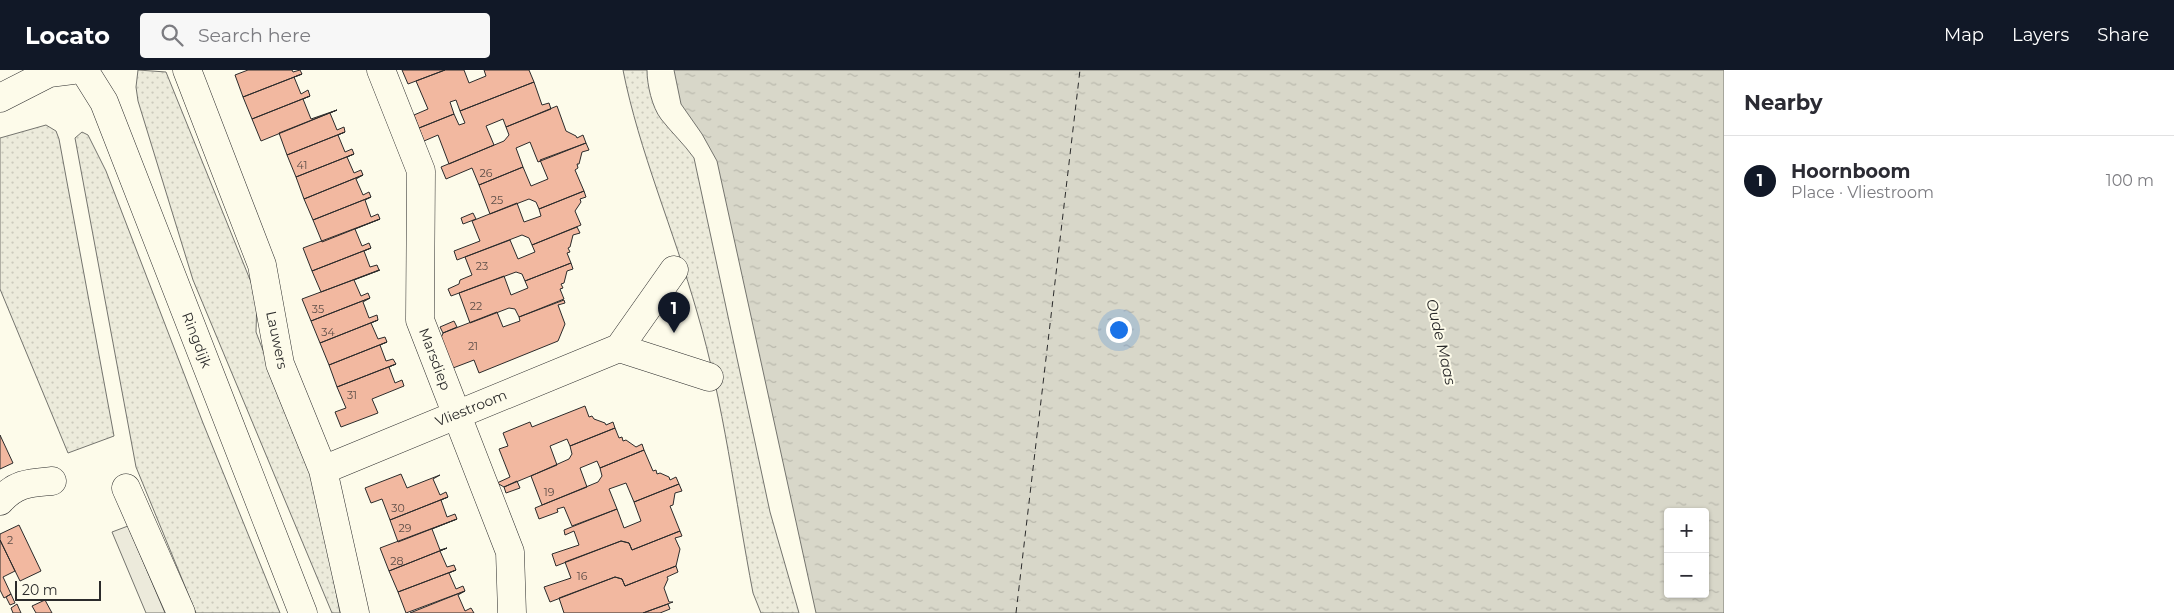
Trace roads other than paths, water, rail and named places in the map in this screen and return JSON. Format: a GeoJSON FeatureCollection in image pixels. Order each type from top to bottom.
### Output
{"type":"FeatureCollection","features":[{"type":"Feature","properties":{"kind":"street"},"geometry":{"type":"LineString","coordinates":[[0,98],[49,73],[73,70]]}},
{"type":"Feature","properties":{"kind":"street","name":"Ringdijk"},"geometry":{"type":"LineString","coordinates":[[84,70],[104,102],[302,613]]}},
{"type":"Feature","properties":{"kind":"street","name":"Lauwers"},"geometry":{"type":"LineString","coordinates":[[187,70],[262,265],[280,364],[323,470],[355,613]]}},
{"type":"Feature","properties":{"kind":"street","name":"Marsdiep"},"geometry":{"type":"LineString","coordinates":[[381,70],[421,172],[420,320],[510,552],[512,613]]}},
{"type":"Feature","properties":{"kind":"street"},"geometry":{"type":"LineString","coordinates":[[674,270],[619,348],[709,377]]}},
{"type":"Feature","properties":{"kind":"street","name":"Vliestroom"},"geometry":{"type":"LineString","coordinates":[[323,470],[619,348]]}},
{"type":"Feature","properties":{"kind":"street"},"geometry":{"type":"LineString","coordinates":[[0,501],[11,489],[33,482],[52,481]]}},
{"type":"Feature","properties":{"kind":"street"},"geometry":{"type":"LineString","coordinates":[[126,488],[181,613]]}},
{"type":"Feature","properties":{"kind":"water","name":"Oude Maas"},"geometry":{"type":"Polygon","coordinates":[[[674,70],[1724,70],[1724,613],[816,613],[717,161],[702,134],[681,104],[674,70]]]}},
{"type":"Feature","properties":{"kind":"place","name":"Hoornboom"},"geometry":{"type":"Point","coordinates":[674,333]}}]}
